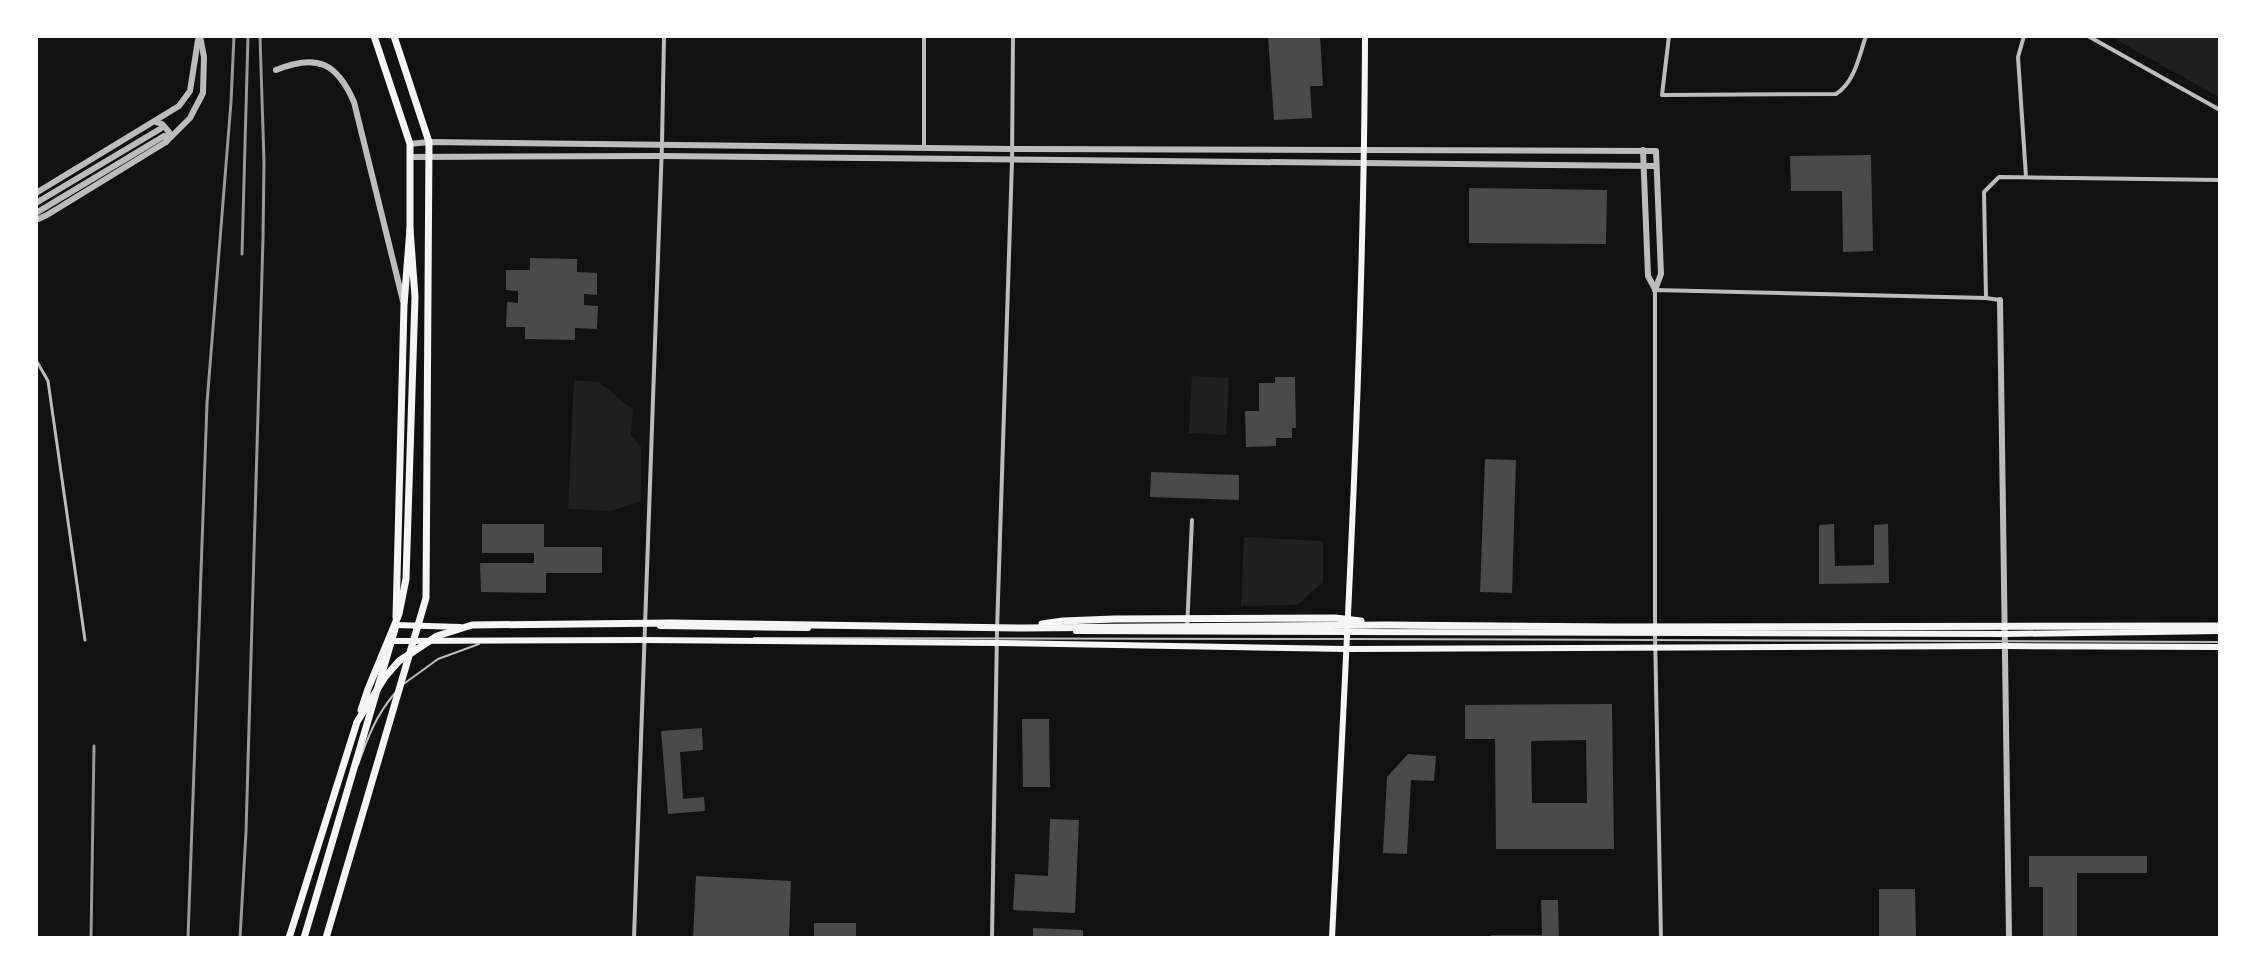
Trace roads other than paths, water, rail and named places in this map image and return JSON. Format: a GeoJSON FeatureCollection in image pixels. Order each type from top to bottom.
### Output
{"type":"FeatureCollection","features":[{"type":"Feature","properties":{"kind":"main road"},"geometry":{"type":"LineString","coordinates":[[304,938],[396,625],[411,157],[410,144],[374,36]]}},
{"type":"Feature","properties":{"kind":"main road"},"geometry":{"type":"LineString","coordinates":[[326,938],[426,598],[429,142],[394,36]]}},
{"type":"Feature","properties":{"kind":"main road"},"geometry":{"type":"LineString","coordinates":[[1332,938],[1348,633],[1365,148],[1365,36]]}},
{"type":"Feature","properties":{"kind":"main road"},"geometry":{"type":"LineString","coordinates":[[289,938],[368,689],[399,614],[406,579],[415,297],[410,229]]}},
{"type":"Feature","properties":{"kind":"main road"},"geometry":{"type":"LineString","coordinates":[[997,631],[1063,621],[1114,619],[1335,618],[1387,625]]}},
{"type":"Feature","properties":{"kind":"main road"},"geometry":{"type":"LineString","coordinates":[[357,722],[385,677],[399,661],[437,636],[472,625],[687,623],[1176,628],[1387,625],[2220,629]]}},
{"type":"Feature","properties":{"kind":"main road"},"geometry":{"type":"LineString","coordinates":[[396,625],[1348,633],[2006,634],[2220,629]]}},
{"type":"Feature","properties":{"kind":"main road"},"geometry":{"type":"LineString","coordinates":[[392,641],[643,640],[1347,649],[2220,644]]}},
{"type":"Feature","properties":{"kind":"street"},"geometry":{"type":"LineString","coordinates":[[36,193],[190,118],[203,93],[204,57],[199,36]]}},
{"type":"Feature","properties":{"kind":"street"},"geometry":{"type":"LineString","coordinates":[[36,220],[162,132],[190,91],[199,36]]}},
{"type":"Feature","properties":{"kind":"street"},"geometry":{"type":"LineString","coordinates":[[634,938],[664,36]]}},
{"type":"Feature","properties":{"kind":"street"},"geometry":{"type":"LineString","coordinates":[[924,36],[924,148]]}},
{"type":"Feature","properties":{"kind":"street"},"geometry":{"type":"LineString","coordinates":[[992,938],[1013,36]]}},
{"type":"Feature","properties":{"kind":"street"},"geometry":{"type":"LineString","coordinates":[[1669,36],[1662,95],[1836,94],[1845,89],[1852,77],[1866,36]]}},
{"type":"Feature","properties":{"kind":"street"},"geometry":{"type":"LineString","coordinates":[[2024,36],[2018,57],[2026,177]]}},
{"type":"Feature","properties":{"kind":"street"},"geometry":{"type":"LineString","coordinates":[[2088,36],[2220,110]]}},
{"type":"Feature","properties":{"kind":"street"},"geometry":{"type":"LineString","coordinates":[[276,70],[309,61],[336,71],[346,84],[354,102],[404,305]]}},
{"type":"Feature","properties":{"kind":"street"},"geometry":{"type":"LineString","coordinates":[[36,203],[162,132]]}},
{"type":"Feature","properties":{"kind":"street"},"geometry":{"type":"LineString","coordinates":[[36,213],[162,132]]}},
{"type":"Feature","properties":{"kind":"street"},"geometry":{"type":"LineString","coordinates":[[410,144],[1656,151],[1661,274],[1655,290],[1655,633],[1661,938]]}},
{"type":"Feature","properties":{"kind":"street"},"geometry":{"type":"LineString","coordinates":[[1643,150],[1648,276],[1655,290]]}},
{"type":"Feature","properties":{"kind":"street"},"geometry":{"type":"LineString","coordinates":[[411,157],[661,156],[1656,166]]}},
{"type":"Feature","properties":{"kind":"street"},"geometry":{"type":"LineString","coordinates":[[1986,298],[1984,192],[1999,177],[2220,180]]}},
{"type":"Feature","properties":{"kind":"street"},"geometry":{"type":"LineString","coordinates":[[1655,290],[2000,300],[2009,938]]}},
{"type":"Feature","properties":{"kind":"street"},"geometry":{"type":"LineString","coordinates":[[36,360],[48,381],[85,640]]}},
{"type":"Feature","properties":{"kind":"street"},"geometry":{"type":"LineString","coordinates":[[1187,631],[1192,520]]}},
{"type":"Feature","properties":{"kind":"lane"},"geometry":{"type":"LineString","coordinates":[[304,938],[368,735],[376,719],[391,697],[413,675],[453,652],[481,643],[569,638],[1000,637],[2220,644]]}},
{"type":"Feature","properties":{"kind":"railway"},"geometry":{"type":"LineString","coordinates":[[188,938],[207,403],[234,36]]}},
{"type":"Feature","properties":{"kind":"railway"},"geometry":{"type":"LineString","coordinates":[[242,254],[248,36]]}},
{"type":"Feature","properties":{"kind":"railway"},"geometry":{"type":"LineString","coordinates":[[240,938],[246,832],[263,238],[260,36]]}},
{"type":"Feature","properties":{"kind":"railway"},"geometry":{"type":"LineString","coordinates":[[91,938],[94,746]]}}]}
